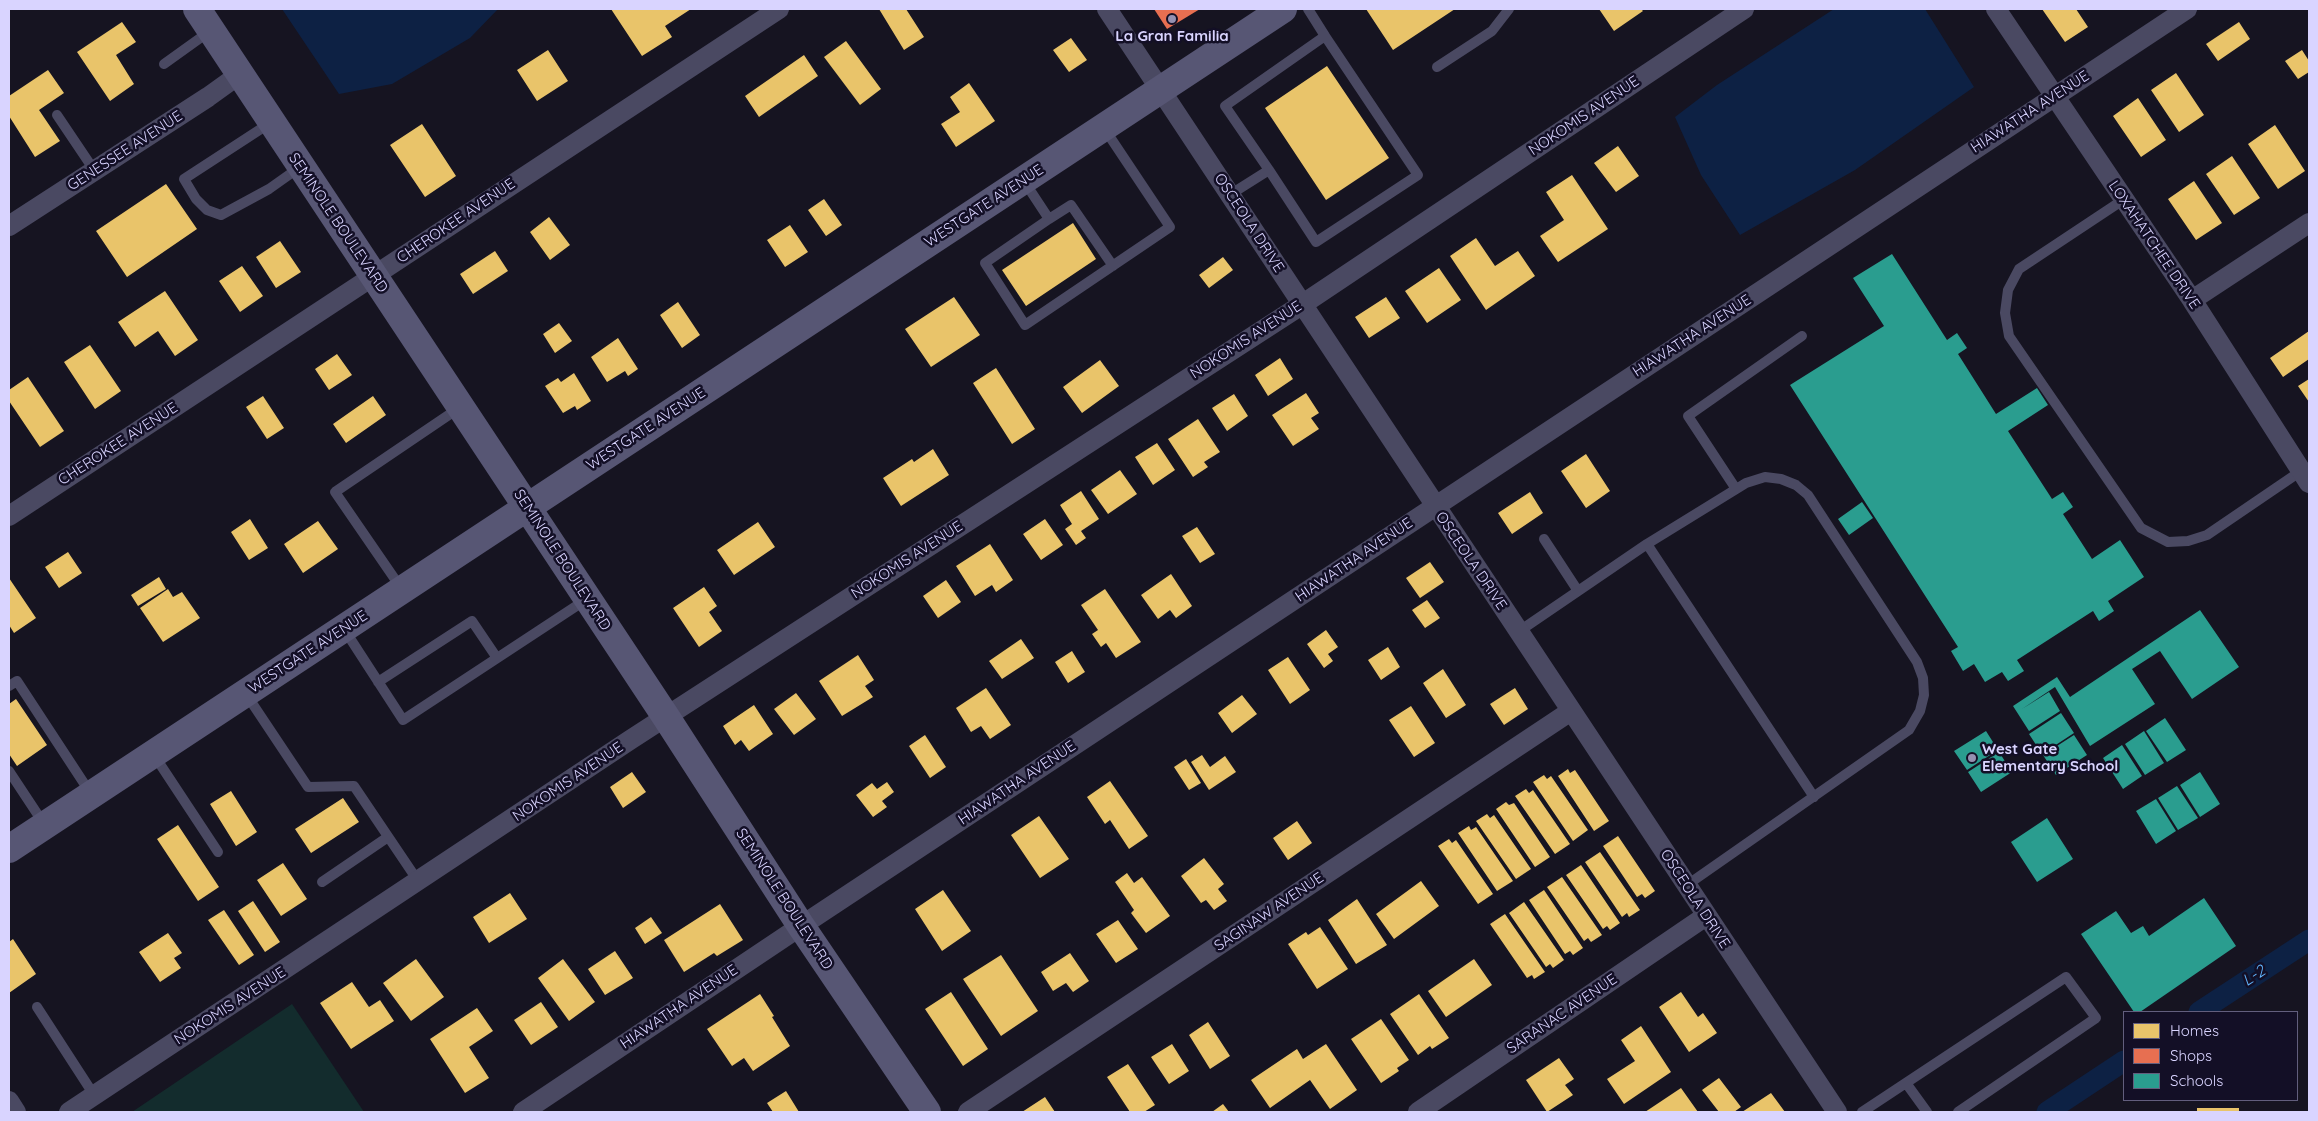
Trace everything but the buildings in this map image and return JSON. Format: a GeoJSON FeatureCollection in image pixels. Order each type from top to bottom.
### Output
{"type":"FeatureCollection","features":[{"type":"Feature","properties":{"kind":"street","name":"CHEROKEE AVENUE"},"geometry":{"type":"LineString","coordinates":[[9,516],[779,9]]}},
{"type":"Feature","properties":{"kind":"street","name":"OSCEOLA DRIVE"},"geometry":{"type":"LineString","coordinates":[[1107,9],[1706,916],[1838,1112]]}},
{"type":"Feature","properties":{"kind":"street","name":"WESTGATE AVENUE"},"geometry":{"type":"LineString","coordinates":[[9,849],[1283,9]]}},
{"type":"Feature","properties":{"kind":"street","name":"NOKOMIS AVENUE"},"geometry":{"type":"LineString","coordinates":[[69,1112],[666,717],[1303,304],[1744,9]]}},
{"type":"Feature","properties":{"kind":"street","name":"LOXAHATCHEE DRIVE"},"geometry":{"type":"LineString","coordinates":[[1996,9],[2192,300],[2305,477]]}},
{"type":"Feature","properties":{"kind":"street","name":"HIAWATHA AVENUE"},"geometry":{"type":"LineString","coordinates":[[523,1112],[2187,9]]}},
{"type":"Feature","properties":{"kind":"street","name":"SEMINOLE BOULEVARD"},"geometry":{"type":"LineString","coordinates":[[204,20],[666,717],[801,926],[927,1112]]}},
{"type":"Feature","properties":{"kind":"street","name":"GENESSEE AVENUE"},"geometry":{"type":"LineString","coordinates":[[9,226],[208,97],[240,74]]}},
{"type":"Feature","properties":{"kind":"street"},"geometry":{"type":"LineString","coordinates":[[2192,300],[2309,223]]}},
{"type":"Feature","properties":{"kind":"street","name":"SAGINAW AVENUE"},"geometry":{"type":"LineString","coordinates":[[968,1112],[1571,711]]}},
{"type":"Feature","properties":{"kind":"street","name":"SARANAC AVENUE"},"geometry":{"type":"LineString","coordinates":[[1418,1112],[1706,916]]}},
{"type":"Feature","properties":{"kind":"street"},"geometry":{"type":"LineString","coordinates":[[9,1101],[16,1112]]}},
{"type":"Feature","properties":{"kind":"lane"},"geometry":{"type":"LineString","coordinates":[[1308,9],[1418,175],[1316,242],[1225,106],[1325,36]]}},
{"type":"Feature","properties":{"kind":"lane"},"geometry":{"type":"LineString","coordinates":[[1438,67],[1492,31],[1504,19],[1510,9]]}},
{"type":"Feature","properties":{"kind":"lane"},"geometry":{"type":"LineString","coordinates":[[164,64],[204,20]]}},
{"type":"Feature","properties":{"kind":"lane"},"geometry":{"type":"LineString","coordinates":[[57,115],[94,170]]}},
{"type":"Feature","properties":{"kind":"lane"},"geometry":{"type":"LineString","coordinates":[[272,122],[184,179],[196,199],[206,210],[221,216],[269,189],[301,166]]}},
{"type":"Feature","properties":{"kind":"lane"},"geometry":{"type":"LineString","coordinates":[[1104,127],[1170,227],[1113,266],[1025,325],[985,263],[1072,205],[1113,266]]}},
{"type":"Feature","properties":{"kind":"lane"},"geometry":{"type":"LineString","coordinates":[[1230,194],[1269,170]]}},
{"type":"Feature","properties":{"kind":"lane"},"geometry":{"type":"LineString","coordinates":[[1024,180],[1049,219]]}},
{"type":"Feature","properties":{"kind":"lane"},"geometry":{"type":"LineString","coordinates":[[2123,200],[2019,269],[2008,290],[2005,313],[2009,336],[2141,528],[2168,542],[2188,541],[2207,534],[2305,477]]}},
{"type":"Feature","properties":{"kind":"lane"},"geometry":{"type":"LineString","coordinates":[[1736,489],[1688,416],[1802,336]]}},
{"type":"Feature","properties":{"kind":"lane"},"geometry":{"type":"LineString","coordinates":[[402,590],[334,492],[460,407]]}},
{"type":"Feature","properties":{"kind":"lane"},"geometry":{"type":"LineString","coordinates":[[1518,632],[1647,544],[1746,482],[1765,478],[1781,479],[1796,484],[1808,495],[1917,662],[1923,678],[1924,695],[1920,711],[1909,730],[1687,885]]}},
{"type":"Feature","properties":{"kind":"lane"},"geometry":{"type":"LineString","coordinates":[[1544,538],[1578,590]]}},
{"type":"Feature","properties":{"kind":"lane"},"geometry":{"type":"LineString","coordinates":[[1647,544],[1814,797]]}},
{"type":"Feature","properties":{"kind":"lane"},"geometry":{"type":"LineString","coordinates":[[343,628],[403,720],[587,599]]}},
{"type":"Feature","properties":{"kind":"lane"},"geometry":{"type":"LineString","coordinates":[[378,682],[472,621],[497,658]]}},
{"type":"Feature","properties":{"kind":"lane"},"geometry":{"type":"LineString","coordinates":[[9,686],[17,681],[91,794]]}},
{"type":"Feature","properties":{"kind":"lane"},"geometry":{"type":"LineString","coordinates":[[245,693],[308,787],[354,786],[418,881]]}},
{"type":"Feature","properties":{"kind":"lane"},"geometry":{"type":"LineString","coordinates":[[153,754],[218,852]]}},
{"type":"Feature","properties":{"kind":"lane"},"geometry":{"type":"LineString","coordinates":[[9,771],[45,825]]}},
{"type":"Feature","properties":{"kind":"lane"},"geometry":{"type":"LineString","coordinates":[[322,882],[388,837]]}},
{"type":"Feature","properties":{"kind":"lane"},"geometry":{"type":"LineString","coordinates":[[1862,1112],[2066,976],[2096,1018],[1958,1112]]}},
{"type":"Feature","properties":{"kind":"lane"},"geometry":{"type":"LineString","coordinates":[[37,1006],[94,1095]]}},
{"type":"Feature","properties":{"kind":"lane"},"geometry":{"type":"LineString","coordinates":[[1906,1083],[1927,1112]]}},
{"type":"Feature","properties":{"kind":"green space"},"geometry":{"type":"Polygon","coordinates":[[[292,1004],[364,1112],[132,1112],[292,1004]]]}},
{"type":"Feature","properties":{"kind":"water"},"geometry":{"type":"Polygon","coordinates":[[[282,9],[498,9],[470,38],[392,84],[339,94],[282,9]]]}},
{"type":"Feature","properties":{"kind":"water"},"geometry":{"type":"Polygon","coordinates":[[[1834,9],[1925,9],[1974,87],[1855,170],[1740,235],[1701,175],[1675,117],[1717,85],[1834,9]]]}},
{"type":"Feature","properties":{"kind":"waterway","name":"L-2"},"geometry":{"type":"LineString","coordinates":[[2201,1011],[2309,940]]}},
{"type":"Feature","properties":{"kind":"waterway","name":"L-2"},"geometry":{"type":"LineString","coordinates":[[2047,1112],[2123,1062]]}},
{"type":"Feature","properties":{"kind":"place","name":"La Gran Familia"},"geometry":{"type":"Point","coordinates":[1172,19]}},
{"type":"Feature","properties":{"kind":"place","name":"West Gate Elementary School"},"geometry":{"type":"Point","coordinates":[1972,758]}}]}
